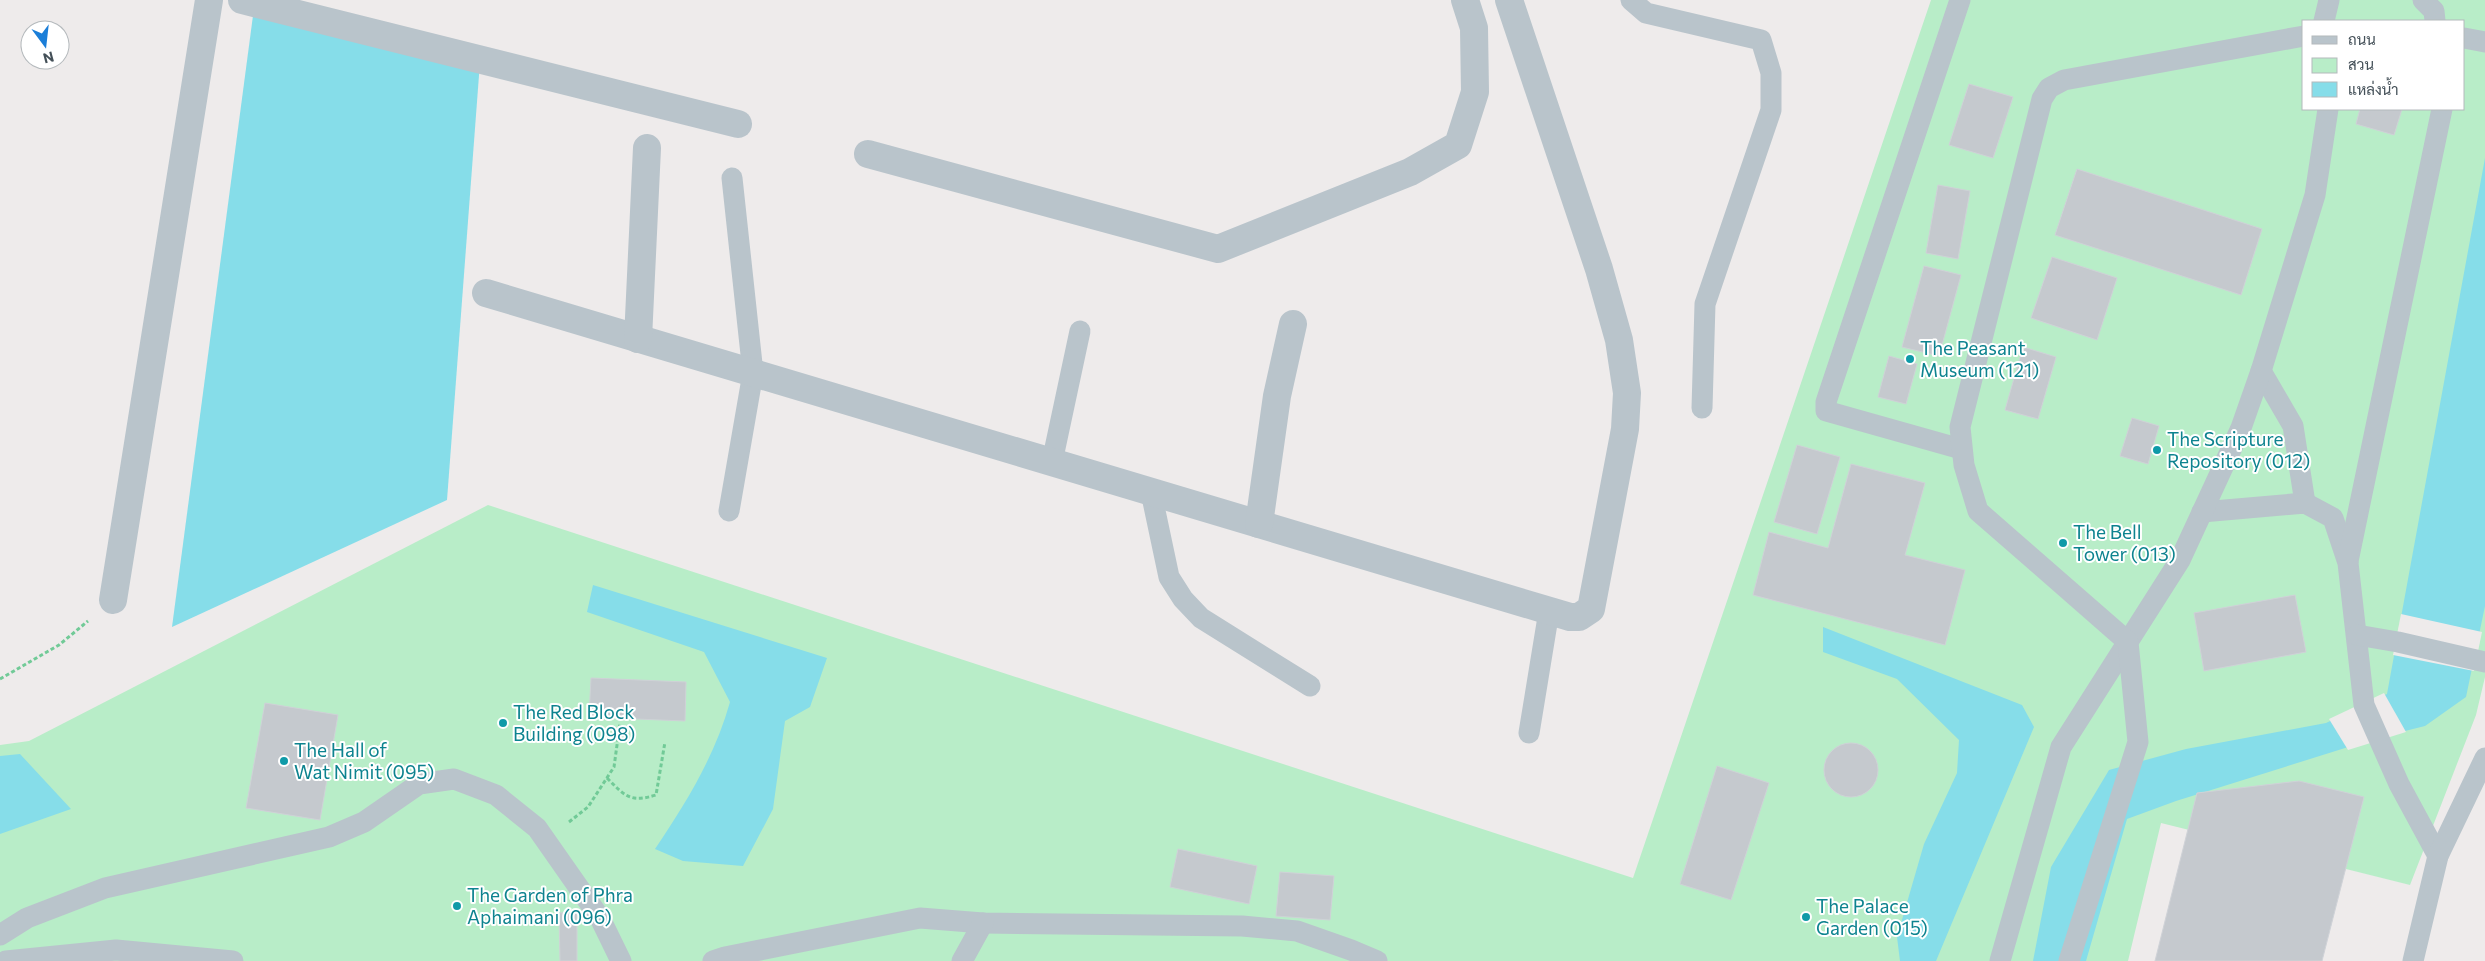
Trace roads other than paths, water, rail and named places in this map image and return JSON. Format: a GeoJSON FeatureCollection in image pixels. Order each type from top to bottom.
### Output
{"type":"FeatureCollection","features":[{"type":"Feature","properties":{"kind":"street"},"geometry":{"type":"LineString","coordinates":[[113,600],[209,0]]}},
{"type":"Feature","properties":{"kind":"street"},"geometry":{"type":"LineString","coordinates":[[242,0],[738,124]]}},
{"type":"Feature","properties":{"kind":"street"},"geometry":{"type":"LineString","coordinates":[[868,154],[1218,250],[1410,172],[1458,144],[1475,92],[1474,28],[1465,0]]}},
{"type":"Feature","properties":{"kind":"street"},"geometry":{"type":"LineString","coordinates":[[486,293],[1549,611],[1579,617],[1591,609],[1625,429],[1627,392],[1619,340],[1598,269],[1509,0]]}},
{"type":"Feature","properties":{"kind":"street"},"geometry":{"type":"LineString","coordinates":[[638,339],[647,148]]}},
{"type":"Feature","properties":{"kind":"street"},"geometry":{"type":"LineString","coordinates":[[1260,524],[1277,396],[1292,324]]}},
{"type":"Feature","properties":{"kind":"lane"},"geometry":{"type":"LineString","coordinates":[[1631,0],[1646,13],[1760,40],[1771,73],[1771,110],[1705,304],[1702,408]]}},
{"type":"Feature","properties":{"kind":"lane"},"geometry":{"type":"LineString","coordinates":[[1960,0],[1826,402],[1826,410],[1961,449]]}},
{"type":"Feature","properties":{"kind":"lane"},"geometry":{"type":"LineString","coordinates":[[2324,20],[2329,0]]}},
{"type":"Feature","properties":{"kind":"lane"},"geometry":{"type":"LineString","coordinates":[[2423,0],[2434,11],[2435,20]]}},
{"type":"Feature","properties":{"kind":"lane"},"geometry":{"type":"LineString","coordinates":[[2069,961],[2138,742],[2128,642],[1978,511],[1961,449],[1960,427],[2042,99],[2049,88],[2064,80],[2302,36]]}},
{"type":"Feature","properties":{"kind":"lane"},"geometry":{"type":"LineString","coordinates":[[2000,961],[2061,747],[2180,560],[2241,428],[2261,371],[2315,195],[2328,110]]}},
{"type":"Feature","properties":{"kind":"lane"},"geometry":{"type":"LineString","coordinates":[[2348,563],[2442,110]]}},
{"type":"Feature","properties":{"kind":"lane"},"geometry":{"type":"LineString","coordinates":[[729,511],[753,373],[732,178]]}},
{"type":"Feature","properties":{"kind":"lane"},"geometry":{"type":"LineString","coordinates":[[1052,462],[1080,331]]}},
{"type":"Feature","properties":{"kind":"lane"},"geometry":{"type":"LineString","coordinates":[[2261,371],[2293,426],[2305,503]]}},
{"type":"Feature","properties":{"kind":"lane"},"geometry":{"type":"LineString","coordinates":[[1151,492],[1168,577],[1183,599],[1201,618],[1310,686]]}},
{"type":"Feature","properties":{"kind":"lane"},"geometry":{"type":"LineString","coordinates":[[2202,512],[2305,503],[2333,518],[2348,563],[2364,705],[2399,784],[2438,856]]}},
{"type":"Feature","properties":{"kind":"lane"},"geometry":{"type":"LineString","coordinates":[[1529,733],[1549,611]]}},
{"type":"Feature","properties":{"kind":"lane"},"geometry":{"type":"LineString","coordinates":[[2357,635],[2398,642],[2479,661]]}},
{"type":"Feature","properties":{"kind":"lane"},"geometry":{"type":"LineString","coordinates":[[2412,961],[2438,856],[2485,758]]}},
{"type":"Feature","properties":{"kind":"lane"},"geometry":{"type":"LineString","coordinates":[[0,935],[27,918],[105,888],[329,837],[364,822],[419,784],[454,780],[496,795],[537,828],[600,918],[620,961]]}},
{"type":"Feature","properties":{"kind":"lane"},"geometry":{"type":"LineString","coordinates":[[713,961],[920,918],[983,923],[1242,926],[1298,931],[1377,961]]}},
{"type":"Feature","properties":{"kind":"lane"},"geometry":{"type":"LineString","coordinates":[[962,961],[983,923]]}},
{"type":"Feature","properties":{"kind":"lane"},"geometry":{"type":"LineString","coordinates":[[6,961],[116,950],[233,961]]}},
{"type":"Feature","properties":{"kind":"water"},"geometry":{"type":"Polygon","coordinates":[[[254,8],[480,62],[447,500],[172,627],[254,8]]]}},
{"type":"Feature","properties":{"kind":"water"},"geometry":{"type":"Polygon","coordinates":[[[2485,158],[2485,606],[2466,697],[2425,726],[2377,738],[2176,801],[2127,819],[2086,961],[2033,961],[2051,867],[2109,770],[2186,749],[2326,723],[2387,694],[2485,158]]]}},
{"type":"Feature","properties":{"kind":"water"},"geometry":{"type":"Polygon","coordinates":[[[593,585],[827,658],[810,707],[785,721],[773,809],[743,866],[683,861],[655,849],[678,814],[708,760],[730,702],[704,652],[587,612],[593,585]]]}},
{"type":"Feature","properties":{"kind":"water"},"geometry":{"type":"Polygon","coordinates":[[[1823,627],[2022,705],[2034,727],[1936,961],[1900,961],[1897,937],[1924,844],[1957,773],[1959,740],[1897,679],[1823,652],[1823,627]]]}},
{"type":"Feature","properties":{"kind":"water"},"geometry":{"type":"Polygon","coordinates":[[[20,754],[71,809],[0,834],[0,756],[20,754]]]}},
{"type":"Feature","properties":{"kind":"place","name":"The Peasant Museum (121)"},"geometry":{"type":"Point","coordinates":[1910,359]}},
{"type":"Feature","properties":{"kind":"place","name":"The Scripture Repository (012)"},"geometry":{"type":"Point","coordinates":[2157,450]}},
{"type":"Feature","properties":{"kind":"place","name":"The Bell Tower (013)"},"geometry":{"type":"Point","coordinates":[2063,543]}},
{"type":"Feature","properties":{"kind":"place","name":"The Red Block Building (098)"},"geometry":{"type":"Point","coordinates":[503,723]}},
{"type":"Feature","properties":{"kind":"place","name":"The Hall of Wat Nimit (095)"},"geometry":{"type":"Point","coordinates":[284,761]}},
{"type":"Feature","properties":{"kind":"place","name":"The Garden of Phra Aphaimani (096)"},"geometry":{"type":"Point","coordinates":[457,906]}},
{"type":"Feature","properties":{"kind":"place","name":"The Palace Garden (015)"},"geometry":{"type":"Point","coordinates":[1806,917]}}]}
